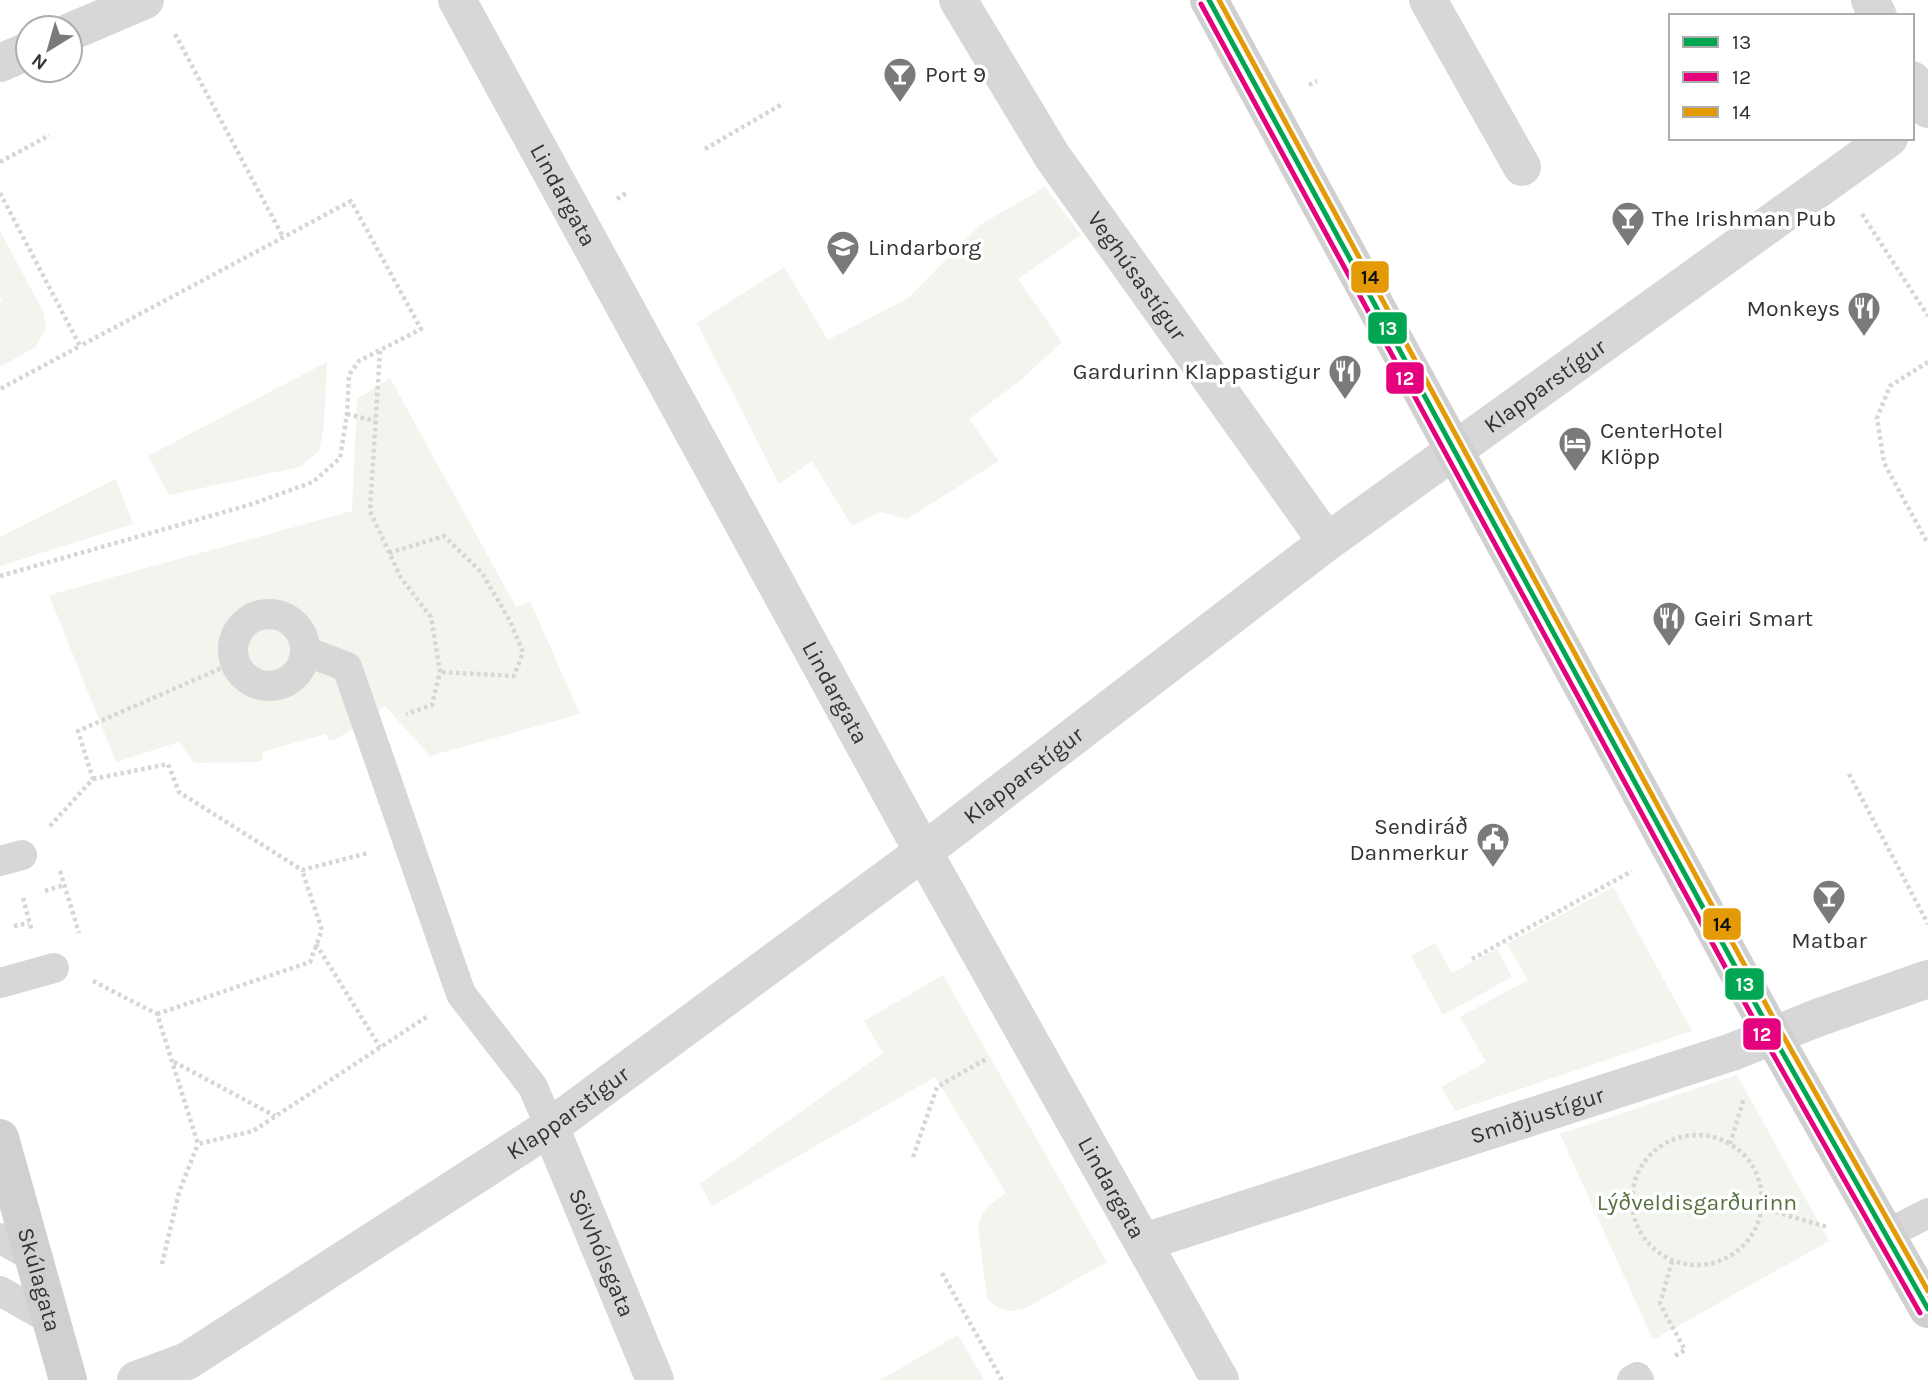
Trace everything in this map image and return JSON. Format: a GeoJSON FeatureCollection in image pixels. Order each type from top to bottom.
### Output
{"type":"FeatureCollection","features":[{"type":"Feature","properties":{"kind":"street"},"geometry":{"type":"LineString","coordinates":[[84,26],[145,0]]}},
{"type":"Feature","properties":{"kind":"street","name":"Lindargata"},"geometry":{"type":"LineString","coordinates":[[457,0],[923,852],[1220,1380]]}},
{"type":"Feature","properties":{"kind":"street","name":"Veghúsastígur"},"geometry":{"type":"LineString","coordinates":[[958,0],[1052,156],[1327,542]]}},
{"type":"Feature","properties":{"kind":"street"},"geometry":{"type":"LineString","coordinates":[[1209,0],[1773,1037],[1928,1309]]}},
{"type":"Feature","properties":{"kind":"street"},"geometry":{"type":"LineString","coordinates":[[1440,4],[1522,167]]}},
{"type":"Feature","properties":{"kind":"street"},"geometry":{"type":"LineString","coordinates":[[1914,84],[1928,110]]}},
{"type":"Feature","properties":{"kind":"street","name":"Klapparstígur"},"geometry":{"type":"LineString","coordinates":[[136,1380],[187,1360],[550,1127],[923,852],[1327,542],[1886,140]]}},
{"type":"Feature","properties":{"kind":"street","name":"Smiðjustígur"},"geometry":{"type":"LineString","coordinates":[[1144,1242],[1773,1037],[1817,1018],[1928,979]]}},
{"type":"Feature","properties":{"kind":"street","name":"Sölvhólsgata"},"geometry":{"type":"LineString","coordinates":[[550,1127],[655,1380]]}},
{"type":"Feature","properties":{"kind":"street","name":"Skúlagata"},"geometry":{"type":"LineString","coordinates":[[0,1138],[8,1188],[34,1258],[68,1380]]}},
{"type":"Feature","properties":{"kind":"lane"},"geometry":{"type":"LineString","coordinates":[[276,614],[297,627],[303,638],[305,651],[297,674],[275,686],[262,686],[241,673],[233,650],[235,637],[251,618],[276,614]]}},
{"type":"Feature","properties":{"kind":"lane"},"geometry":{"type":"LineString","coordinates":[[305,651],[347,667],[461,994],[533,1087],[550,1127]]}},
{"type":"Feature","properties":{"kind":"lane"},"geometry":{"type":"LineString","coordinates":[[0,983],[54,968]]}},
{"type":"Feature","properties":{"kind":"lane"},"geometry":{"type":"LineString","coordinates":[[1886,1235],[1928,1213]]}},
{"type":"Feature","properties":{"kind":"lane"},"geometry":{"type":"LineString","coordinates":[[0,1238],[34,1258]]}},
{"type":"Feature","properties":{"kind":"lane"},"geometry":{"type":"LineString","coordinates":[[0,1291],[51,1320]]}},
{"type":"Feature","properties":{"kind":"path"},"geometry":{"type":"LineString","coordinates":[[184,50],[284,237]]}},
{"type":"Feature","properties":{"kind":"path"},"geometry":{"type":"LineString","coordinates":[[1310,85],[1317,81]]}},
{"type":"Feature","properties":{"kind":"path"},"geometry":{"type":"LineString","coordinates":[[705,149],[784,103]]}},
{"type":"Feature","properties":{"kind":"path"},"geometry":{"type":"LineString","coordinates":[[0,162],[50,135]]}},
{"type":"Feature","properties":{"kind":"path"},"geometry":{"type":"LineString","coordinates":[[1837,176],[1928,316]]}},
{"type":"Feature","properties":{"kind":"path"},"geometry":{"type":"LineString","coordinates":[[0,192],[80,346]]}},
{"type":"Feature","properties":{"kind":"path"},"geometry":{"type":"LineString","coordinates":[[0,388],[351,201],[421,329],[359,360],[349,374],[347,414],[340,458],[313,482],[249,505],[0,576]]}},
{"type":"Feature","properties":{"kind":"path"},"geometry":{"type":"LineString","coordinates":[[368,726],[432,705],[440,672],[431,617],[401,578],[370,511],[380,351]]}},
{"type":"Feature","properties":{"kind":"path"},"geometry":{"type":"LineString","coordinates":[[1928,362],[1890,386],[1877,418],[1884,463],[1928,544]]}},
{"type":"Feature","properties":{"kind":"path"},"geometry":{"type":"LineString","coordinates":[[347,414],[375,421]]}},
{"type":"Feature","properties":{"kind":"path"},"geometry":{"type":"LineString","coordinates":[[389,554],[444,536],[481,573],[510,621],[523,652],[514,676],[440,672]]}},
{"type":"Feature","properties":{"kind":"path"},"geometry":{"type":"LineString","coordinates":[[93,779],[78,731],[235,662]]}},
{"type":"Feature","properties":{"kind":"path"},"geometry":{"type":"LineString","coordinates":[[48,828],[93,779],[168,764],[179,792],[302,870],[321,930],[310,962],[157,1014]]}},
{"type":"Feature","properties":{"kind":"path"},"geometry":{"type":"LineString","coordinates":[[1849,774],[1928,924]]}},
{"type":"Feature","properties":{"kind":"path"},"geometry":{"type":"LineString","coordinates":[[302,870],[410,843]]}},
{"type":"Feature","properties":{"kind":"path"},"geometry":{"type":"LineString","coordinates":[[1472,959],[1672,849]]}},
{"type":"Feature","properties":{"kind":"path"},"geometry":{"type":"LineString","coordinates":[[58,863],[82,946]]}},
{"type":"Feature","properties":{"kind":"path"},"geometry":{"type":"LineString","coordinates":[[30,896],[22,898],[33,934]]}},
{"type":"Feature","properties":{"kind":"path"},"geometry":{"type":"LineString","coordinates":[[14,926],[29,923]]}},
{"type":"Feature","properties":{"kind":"path"},"geometry":{"type":"LineString","coordinates":[[316,944],[380,1048]]}},
{"type":"Feature","properties":{"kind":"path"},"geometry":{"type":"LineString","coordinates":[[90,970],[93,982],[157,1014],[198,1143],[179,1192],[162,1264]]}},
{"type":"Feature","properties":{"kind":"path"},"geometry":{"type":"LineString","coordinates":[[198,1143],[253,1130],[461,994]]}},
{"type":"Feature","properties":{"kind":"path"},"geometry":{"type":"LineString","coordinates":[[913,1157],[937,1087],[988,1058]]}},
{"type":"Feature","properties":{"kind":"path"},"geometry":{"type":"LineString","coordinates":[[173,1062],[275,1116]]}},
{"type":"Feature","properties":{"kind":"path"},"geometry":{"type":"LineString","coordinates":[[1730,1144],[1745,1091]]}},
{"type":"Feature","properties":{"kind":"path"},"geometry":{"type":"LineString","coordinates":[[1689,1135],[1710,1136],[1730,1144],[1745,1156],[1755,1171],[1761,1189],[1762,1208],[1757,1227],[1746,1244],[1730,1257],[1712,1264],[1692,1266],[1672,1261],[1654,1250],[1640,1233],[1633,1213],[1632,1192],[1638,1171],[1650,1154],[1669,1141],[1689,1135]]}},
{"type":"Feature","properties":{"kind":"path"},"geometry":{"type":"LineString","coordinates":[[1762,1208],[1838,1230]]}},
{"type":"Feature","properties":{"kind":"path"},"geometry":{"type":"LineString","coordinates":[[1636,1379],[1685,1350],[1660,1304],[1672,1261]]}},
{"type":"Feature","properties":{"kind":"path"},"geometry":{"type":"LineString","coordinates":[[942,1273],[1002,1380]]}},
{"type":"Feature","properties":{"kind":"green space"},"geometry":{"type":"Polygon","coordinates":[[[1045,187],[1081,235],[1018,279],[1062,342],[1021,380],[969,419],[999,461],[907,519],[880,512],[852,526],[812,461],[779,484],[697,323],[784,267],[828,340],[908,298],[980,225],[1045,187]]]}},
{"type":"Feature","properties":{"kind":"green space"},"geometry":{"type":"Polygon","coordinates":[[[0,231],[43,311],[46,329],[35,347],[0,367],[2,301],[0,231]]]}},
{"type":"Feature","properties":{"kind":"green space"},"geometry":{"type":"Polygon","coordinates":[[[327,362],[324,425],[319,451],[300,467],[169,495],[148,456],[327,362]]]}},
{"type":"Feature","properties":{"kind":"green space"},"geometry":{"type":"Polygon","coordinates":[[[390,378],[516,607],[530,601],[580,714],[430,756],[385,706],[337,739],[329,741],[326,734],[262,752],[263,760],[256,762],[194,763],[179,742],[116,762],[49,595],[352,511],[357,399],[390,378]]]}},
{"type":"Feature","properties":{"kind":"green space"},"geometry":{"type":"Polygon","coordinates":[[[116,479],[133,524],[0,566],[0,537],[116,479]]]}},
{"type":"Feature","properties":{"kind":"green space"},"geometry":{"type":"Polygon","coordinates":[[[1613,887],[1692,1031],[1455,1111],[1441,1087],[1486,1062],[1460,1017],[1528,980],[1507,944],[1613,887]]]}},
{"type":"Feature","properties":{"kind":"green space"},"geometry":{"type":"Polygon","coordinates":[[[1435,943],[1452,973],[1497,949],[1512,977],[1443,1015],[1411,956],[1435,943]]]}},
{"type":"Feature","properties":{"kind":"green space"},"geometry":{"type":"Polygon","coordinates":[[[943,975],[1107,1262],[1024,1309],[1003,1310],[987,1298],[978,1227],[985,1211],[1006,1193],[935,1077],[712,1206],[700,1184],[883,1053],[864,1021],[943,975]]]}},
{"type":"Feature","properties":{"kind":"green space","name":"Lýðveldisgarðurinn"},"geometry":{"type":"Polygon","coordinates":[[[1737,1075],[1829,1241],[1653,1340],[1560,1134],[1737,1075]]]}},
{"type":"Feature","properties":{"kind":"green space"},"geometry":{"type":"Polygon","coordinates":[[[958,1335],[984,1380],[880,1380],[958,1335]]]}},
{"type":"Feature","properties":{"kind":"transit line","name":"13"},"geometry":{"type":"LineString","coordinates":[[1209,0],[1773,1036],[1928,1309]]}},
{"type":"Feature","properties":{"kind":"transit line","name":"14"},"geometry":{"type":"LineString","coordinates":[[1219,0],[1781,1032],[1928,1291]]}},
{"type":"Feature","properties":{"kind":"transit line","name":"12"},"geometry":{"type":"LineString","coordinates":[[1201,4],[1765,1040],[1920,1313]]}},
{"type":"Feature","properties":{"kind":"place","name":"Port 9"},"geometry":{"type":"Point","coordinates":[900,104]}},
{"type":"Feature","properties":{"kind":"place","name":"The Irishman Pub"},"geometry":{"type":"Point","coordinates":[1628,248]}},
{"type":"Feature","properties":{"kind":"place","name":"Lindarborg"},"geometry":{"type":"Point","coordinates":[843,277]}},
{"type":"Feature","properties":{"kind":"place","name":"Monkeys"},"geometry":{"type":"Point","coordinates":[1864,338]}},
{"type":"Feature","properties":{"kind":"place","name":"Gardurinn Klappastigur"},"geometry":{"type":"Point","coordinates":[1345,401]}},
{"type":"Feature","properties":{"kind":"place","name":"CenterHotel Klöpp"},"geometry":{"type":"Point","coordinates":[1575,473]}},
{"type":"Feature","properties":{"kind":"place","name":"Geiri Smart"},"geometry":{"type":"Point","coordinates":[1669,648]}},
{"type":"Feature","properties":{"kind":"place","name":"Sendiráð Danmerkur"},"geometry":{"type":"Point","coordinates":[1493,869]}},
{"type":"Feature","properties":{"kind":"place","name":"Matbar"},"geometry":{"type":"Point","coordinates":[1829,926]}}]}
